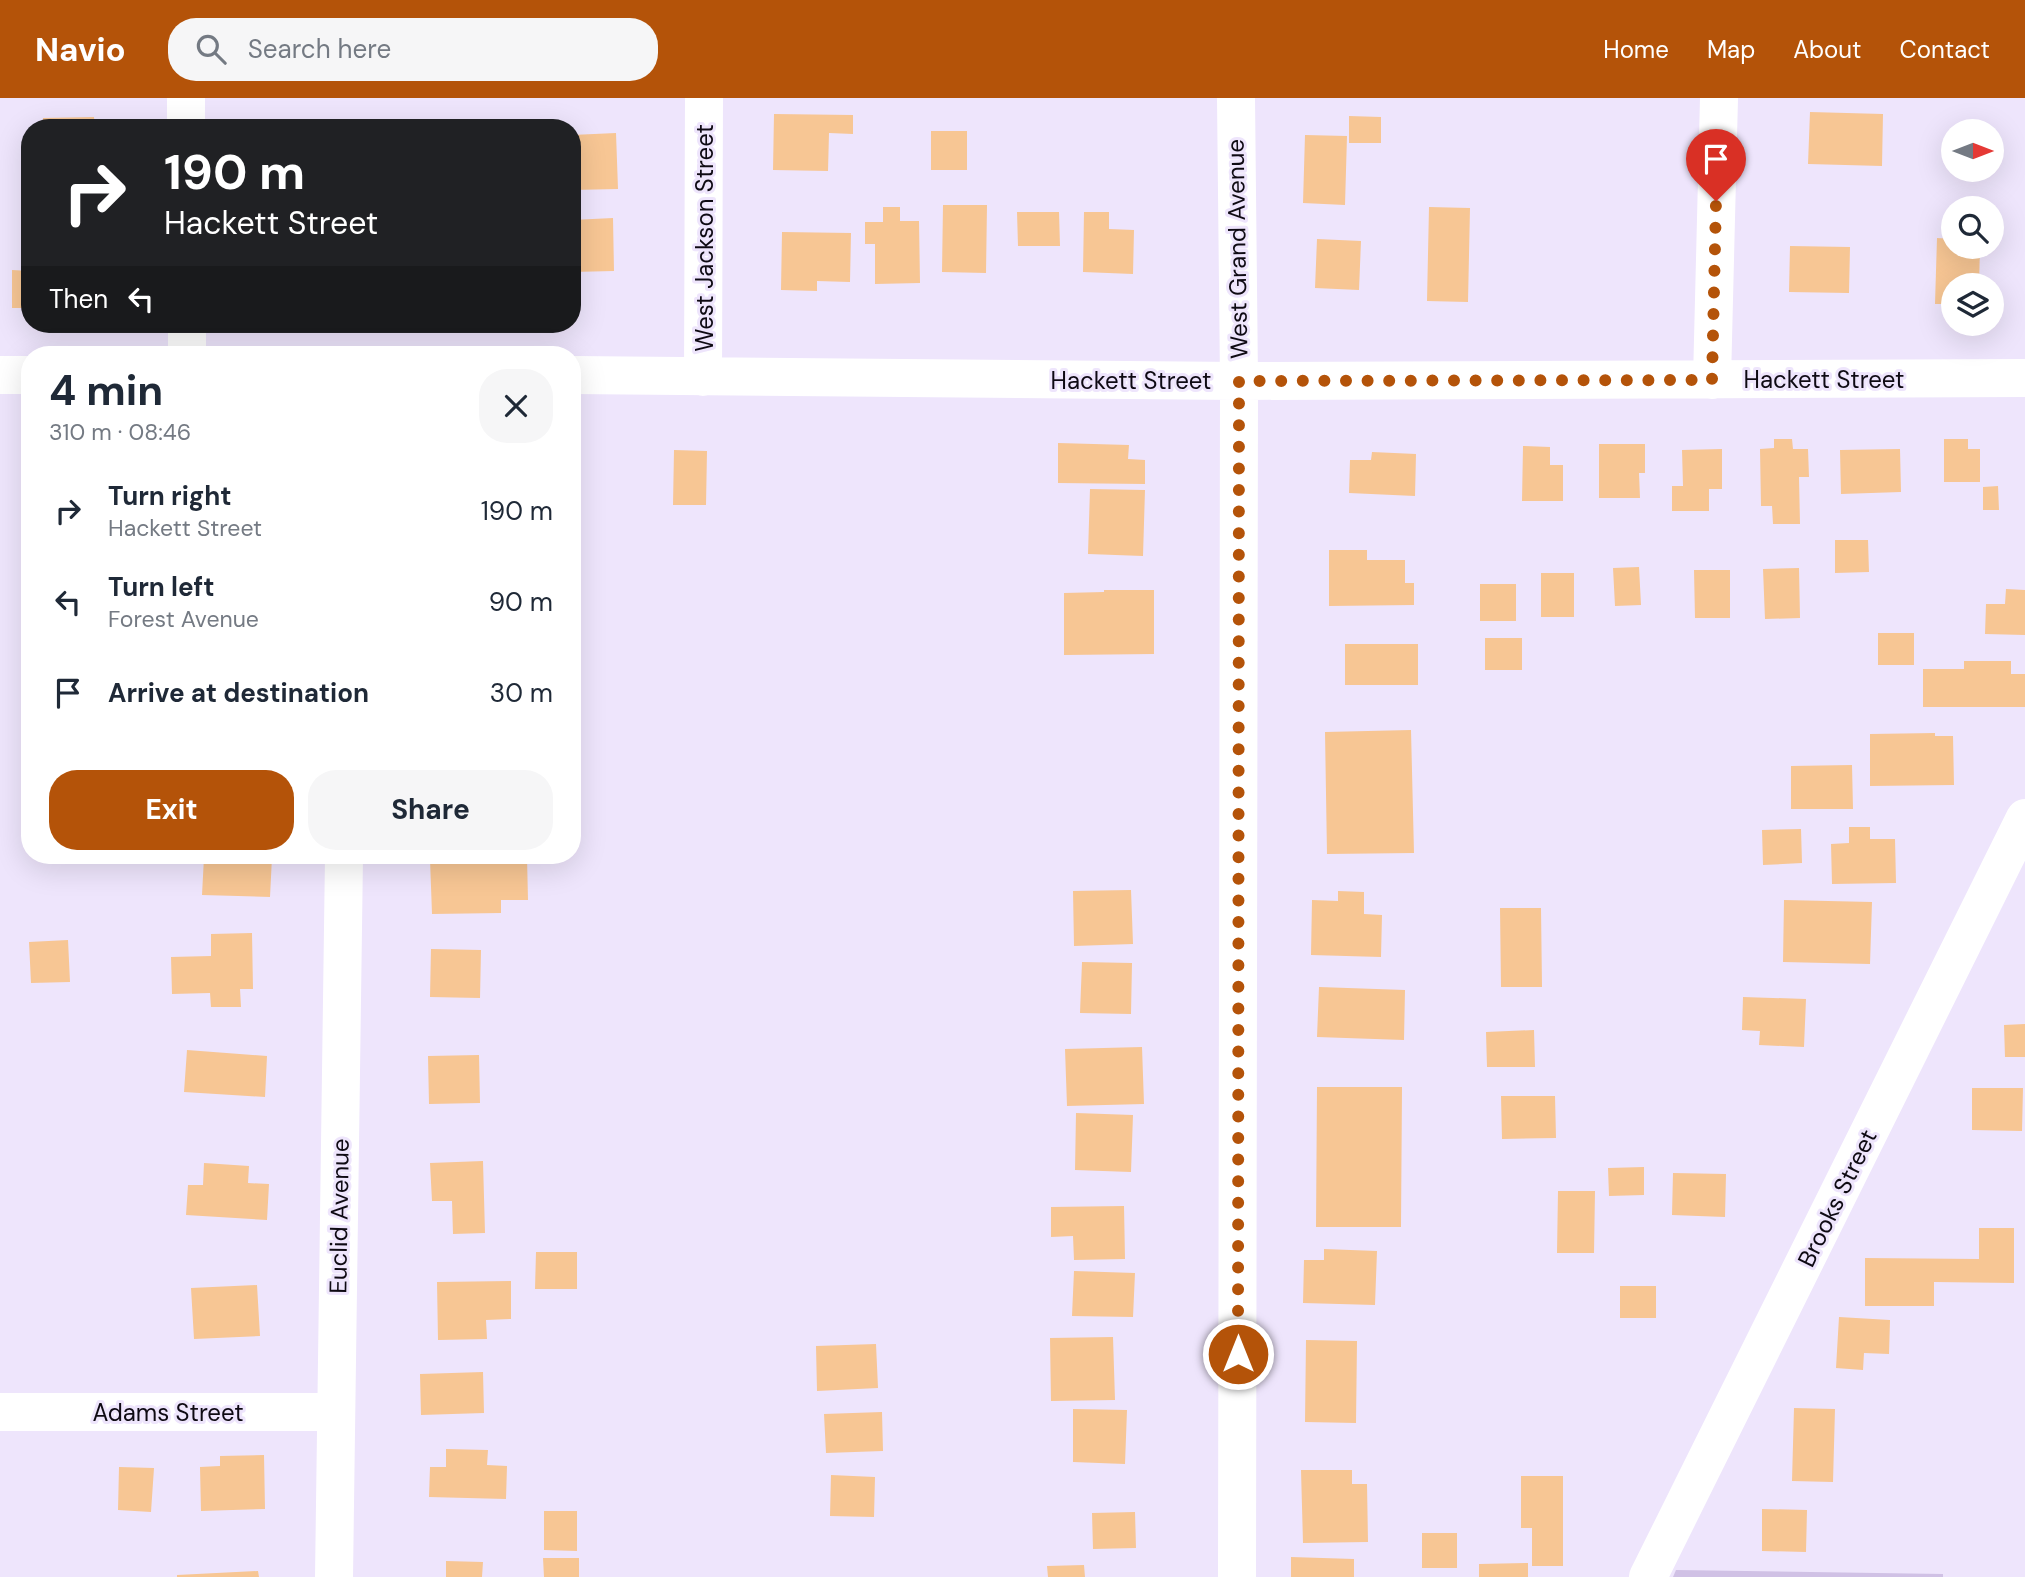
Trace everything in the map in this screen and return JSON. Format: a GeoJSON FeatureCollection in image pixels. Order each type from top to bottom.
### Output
{"type":"FeatureCollection","features":[{"type":"Feature","properties":{"kind":"street"},"geometry":{"type":"LineString","coordinates":[[186,98],[186,119]]}},
{"type":"Feature","properties":{"kind":"street","name":"West Jackson Street"},"geometry":{"type":"LineString","coordinates":[[703,377],[704,98]]}},
{"type":"Feature","properties":{"kind":"street","name":"West Grand Avenue"},"geometry":{"type":"LineString","coordinates":[[1236,98],[1239,381],[1237,1577]]}},
{"type":"Feature","properties":{"kind":"street"},"geometry":{"type":"LineString","coordinates":[[1712,380],[1719,98]]}},
{"type":"Feature","properties":{"kind":"street"},"geometry":{"type":"LineString","coordinates":[[0,375],[21,375]]}},
{"type":"Feature","properties":{"kind":"street","name":"Hackett Street"},"geometry":{"type":"LineString","coordinates":[[581,376],[1239,381],[2025,378]]}},
{"type":"Feature","properties":{"kind":"street","name":"Brooks Street"},"geometry":{"type":"LineString","coordinates":[[1648,1577],[2025,818]]}},
{"type":"Feature","properties":{"kind":"street","name":"Euclid Avenue"},"geometry":{"type":"LineString","coordinates":[[334,1577],[344,864]]}},
{"type":"Feature","properties":{"kind":"street","name":"Adams Street"},"geometry":{"type":"LineString","coordinates":[[0,1412],[336,1412]]}},
{"type":"Feature","properties":{"kind":"shaded area"},"geometry":{"type":"Polygon","coordinates":[[[1676,1570],[1943,1574],[1943,1577],[1673,1577],[1676,1570]]]}},
{"type":"Feature","properties":{"kind":"building"},"geometry":{"type":"Polygon","coordinates":[[[1810,112],[1883,114],[1882,166],[1808,164],[1810,112]]]}},
{"type":"Feature","properties":{"kind":"building"},"geometry":{"type":"Polygon","coordinates":[[[774,114],[853,115],[853,134],[829,133],[828,171],[773,170],[774,114]]]}},
{"type":"Feature","properties":{"kind":"building"},"geometry":{"type":"Polygon","coordinates":[[[1349,116],[1381,117],[1381,143],[1349,143],[1349,116]]]}},
{"type":"Feature","properties":{"kind":"building"},"geometry":{"type":"Polygon","coordinates":[[[94,117],[94,119],[43,119],[94,117]]]}},
{"type":"Feature","properties":{"kind":"building"},"geometry":{"type":"Polygon","coordinates":[[[931,131],[967,131],[967,170],[931,170],[931,131]]]}},
{"type":"Feature","properties":{"kind":"building"},"geometry":{"type":"Polygon","coordinates":[[[616,133],[618,189],[581,190],[581,135],[616,133]]]}},
{"type":"Feature","properties":{"kind":"building"},"geometry":{"type":"Polygon","coordinates":[[[1305,135],[1347,136],[1345,205],[1303,203],[1305,135]]]}},
{"type":"Feature","properties":{"kind":"building"},"geometry":{"type":"Polygon","coordinates":[[[943,205],[987,205],[986,273],[942,272],[943,205]]]}},
{"type":"Feature","properties":{"kind":"building"},"geometry":{"type":"Polygon","coordinates":[[[883,207],[900,207],[900,221],[919,221],[920,283],[875,284],[875,244],[865,244],[865,222],[883,222],[883,207]]]}},
{"type":"Feature","properties":{"kind":"building"},"geometry":{"type":"Polygon","coordinates":[[[1429,207],[1470,208],[1468,302],[1427,301],[1429,207]]]}},
{"type":"Feature","properties":{"kind":"building"},"geometry":{"type":"Polygon","coordinates":[[[1017,212],[1059,212],[1060,246],[1018,246],[1017,212]]]}},
{"type":"Feature","properties":{"kind":"building"},"geometry":{"type":"Polygon","coordinates":[[[1084,212],[1109,212],[1109,229],[1134,230],[1133,274],[1083,272],[1084,212]]]}},
{"type":"Feature","properties":{"kind":"building"},"geometry":{"type":"Polygon","coordinates":[[[613,218],[614,271],[581,272],[581,220],[613,218]]]}},
{"type":"Feature","properties":{"kind":"building"},"geometry":{"type":"Polygon","coordinates":[[[782,232],[851,233],[850,282],[817,281],[817,291],[781,290],[782,232]]]}},
{"type":"Feature","properties":{"kind":"building"},"geometry":{"type":"Polygon","coordinates":[[[1937,238],[1941,238],[1941,259],[1980,259],[1979,273],[1941,273],[1941,304],[1935,304],[1937,238]]]}},
{"type":"Feature","properties":{"kind":"building"},"geometry":{"type":"Polygon","coordinates":[[[1317,239],[1361,241],[1359,290],[1315,288],[1317,239]]]}},
{"type":"Feature","properties":{"kind":"building"},"geometry":{"type":"Polygon","coordinates":[[[1790,246],[1850,247],[1849,293],[1789,292],[1790,246]]]}},
{"type":"Feature","properties":{"kind":"building"},"geometry":{"type":"Polygon","coordinates":[[[12,270],[21,270],[21,308],[12,308],[12,270]]]}},
{"type":"Feature","properties":{"kind":"building"},"geometry":{"type":"Polygon","coordinates":[[[1774,439],[1792,439],[1793,449],[1808,449],[1809,477],[1799,477],[1800,524],[1773,524],[1772,506],[1761,506],[1760,449],[1774,448],[1774,439]]]}},
{"type":"Feature","properties":{"kind":"building"},"geometry":{"type":"Polygon","coordinates":[[[1944,439],[1968,439],[1968,449],[1980,449],[1980,482],[1944,482],[1944,439]]]}},
{"type":"Feature","properties":{"kind":"building"},"geometry":{"type":"Polygon","coordinates":[[[1058,443],[1129,445],[1128,459],[1145,460],[1145,484],[1058,483],[1058,443]]]}},
{"type":"Feature","properties":{"kind":"building"},"geometry":{"type":"Polygon","coordinates":[[[1599,444],[1645,444],[1645,473],[1639,473],[1640,498],[1599,498],[1599,444]]]}},
{"type":"Feature","properties":{"kind":"building"},"geometry":{"type":"Polygon","coordinates":[[[1523,446],[1550,447],[1550,465],[1563,465],[1563,501],[1522,501],[1523,446]]]}},
{"type":"Feature","properties":{"kind":"building"},"geometry":{"type":"Polygon","coordinates":[[[1722,449],[1722,489],[1709,489],[1709,511],[1672,511],[1672,486],[1683,486],[1682,450],[1722,449]]]}},
{"type":"Feature","properties":{"kind":"building"},"geometry":{"type":"Polygon","coordinates":[[[1900,449],[1901,492],[1841,494],[1840,450],[1900,449]]]}},
{"type":"Feature","properties":{"kind":"building"},"geometry":{"type":"Polygon","coordinates":[[[674,450],[707,451],[706,505],[673,505],[674,450]]]}},
{"type":"Feature","properties":{"kind":"building"},"geometry":{"type":"Polygon","coordinates":[[[1372,452],[1416,454],[1415,496],[1349,493],[1350,460],[1371,460],[1372,452]]]}},
{"type":"Feature","properties":{"kind":"building"},"geometry":{"type":"Polygon","coordinates":[[[1998,486],[1999,510],[1983,510],[1983,487],[1998,486]]]}},
{"type":"Feature","properties":{"kind":"building"},"geometry":{"type":"Polygon","coordinates":[[[1090,489],[1145,490],[1143,556],[1088,554],[1090,489]]]}},
{"type":"Feature","properties":{"kind":"building"},"geometry":{"type":"Polygon","coordinates":[[[1835,540],[1868,540],[1869,572],[1835,573],[1835,540]]]}},
{"type":"Feature","properties":{"kind":"building"},"geometry":{"type":"Polygon","coordinates":[[[1329,550],[1367,550],[1367,560],[1405,560],[1405,583],[1414,583],[1414,605],[1329,606],[1329,550]]]}},
{"type":"Feature","properties":{"kind":"building"},"geometry":{"type":"Polygon","coordinates":[[[1639,567],[1641,605],[1615,606],[1613,568],[1639,567]]]}},
{"type":"Feature","properties":{"kind":"building"},"geometry":{"type":"Polygon","coordinates":[[[1799,568],[1800,618],[1765,619],[1763,569],[1799,568]]]}},
{"type":"Feature","properties":{"kind":"building"},"geometry":{"type":"Polygon","coordinates":[[[1694,570],[1730,570],[1730,618],[1695,618],[1694,570]]]}},
{"type":"Feature","properties":{"kind":"building"},"geometry":{"type":"Polygon","coordinates":[[[1541,573],[1574,573],[1574,617],[1541,617],[1541,573]]]}},
{"type":"Feature","properties":{"kind":"building"},"geometry":{"type":"Polygon","coordinates":[[[1480,584],[1516,584],[1516,621],[1480,621],[1480,584]]]}},
{"type":"Feature","properties":{"kind":"building"},"geometry":{"type":"Polygon","coordinates":[[[2006,589],[2025,590],[2025,635],[1985,634],[1986,604],[2005,604],[2006,589]]]}},
{"type":"Feature","properties":{"kind":"building"},"geometry":{"type":"Polygon","coordinates":[[[1154,590],[1154,654],[1064,655],[1064,593],[1154,590]]]}},
{"type":"Feature","properties":{"kind":"building"},"geometry":{"type":"Polygon","coordinates":[[[1878,633],[1914,633],[1914,665],[1878,665],[1878,633]]]}},
{"type":"Feature","properties":{"kind":"building"},"geometry":{"type":"Polygon","coordinates":[[[1485,638],[1522,638],[1522,670],[1485,670],[1485,638]]]}},
{"type":"Feature","properties":{"kind":"building"},"geometry":{"type":"Polygon","coordinates":[[[1345,644],[1418,644],[1418,685],[1345,685],[1345,644]]]}},
{"type":"Feature","properties":{"kind":"building"},"geometry":{"type":"Polygon","coordinates":[[[1964,661],[2011,661],[2011,674],[2025,674],[2025,707],[1923,707],[1923,669],[1964,669],[1964,661]]]}},
{"type":"Feature","properties":{"kind":"building"},"geometry":{"type":"Polygon","coordinates":[[[1411,730],[1414,853],[1327,854],[1325,732],[1411,730]]]}},
{"type":"Feature","properties":{"kind":"building"},"geometry":{"type":"Polygon","coordinates":[[[1935,733],[1935,736],[1953,736],[1954,785],[1870,786],[1870,734],[1935,733]]]}},
{"type":"Feature","properties":{"kind":"building"},"geometry":{"type":"Polygon","coordinates":[[[1852,765],[1853,809],[1791,809],[1791,766],[1852,765]]]}},
{"type":"Feature","properties":{"kind":"building"},"geometry":{"type":"Polygon","coordinates":[[[1849,827],[1870,827],[1870,839],[1895,839],[1896,883],[1832,884],[1831,844],[1849,843],[1849,827]]]}},
{"type":"Feature","properties":{"kind":"building"},"geometry":{"type":"Polygon","coordinates":[[[1801,829],[1802,863],[1763,865],[1762,830],[1801,829]]]}},
{"type":"Feature","properties":{"kind":"building"},"geometry":{"type":"Polygon","coordinates":[[[204,864],[272,864],[270,897],[202,895],[204,864]]]}},
{"type":"Feature","properties":{"kind":"building"},"geometry":{"type":"Polygon","coordinates":[[[430,864],[527,864],[528,900],[501,900],[501,913],[432,914],[430,864]]]}},
{"type":"Feature","properties":{"kind":"building"},"geometry":{"type":"Polygon","coordinates":[[[1131,890],[1133,944],[1074,946],[1073,891],[1131,890]]]}},
{"type":"Feature","properties":{"kind":"building"},"geometry":{"type":"Polygon","coordinates":[[[1338,891],[1364,892],[1364,914],[1382,915],[1381,957],[1311,955],[1312,900],[1338,901],[1338,891]]]}},
{"type":"Feature","properties":{"kind":"building"},"geometry":{"type":"Polygon","coordinates":[[[1784,900],[1872,902],[1870,964],[1783,962],[1784,900]]]}},
{"type":"Feature","properties":{"kind":"building"},"geometry":{"type":"Polygon","coordinates":[[[1500,908],[1541,908],[1542,987],[1501,987],[1500,908]]]}},
{"type":"Feature","properties":{"kind":"building"},"geometry":{"type":"Polygon","coordinates":[[[252,933],[253,989],[240,989],[241,1007],[211,1007],[210,993],[172,994],[171,957],[211,956],[211,934],[252,933]]]}},
{"type":"Feature","properties":{"kind":"building"},"geometry":{"type":"Polygon","coordinates":[[[68,940],[70,982],[31,983],[29,942],[68,940]]]}},
{"type":"Feature","properties":{"kind":"building"},"geometry":{"type":"Polygon","coordinates":[[[431,949],[481,950],[480,998],[430,997],[431,949]]]}},
{"type":"Feature","properties":{"kind":"building"},"geometry":{"type":"Polygon","coordinates":[[[1082,962],[1132,963],[1131,1014],[1080,1013],[1082,962]]]}},
{"type":"Feature","properties":{"kind":"building"},"geometry":{"type":"Polygon","coordinates":[[[1319,987],[1405,990],[1404,1040],[1317,1037],[1319,987]]]}},
{"type":"Feature","properties":{"kind":"building"},"geometry":{"type":"Polygon","coordinates":[[[1743,997],[1806,999],[1804,1047],[1759,1045],[1760,1031],[1742,1030],[1743,997]]]}},
{"type":"Feature","properties":{"kind":"building"},"geometry":{"type":"Polygon","coordinates":[[[2025,1024],[2025,1057],[2005,1057],[2004,1025],[2025,1024]]]}},
{"type":"Feature","properties":{"kind":"building"},"geometry":{"type":"Polygon","coordinates":[[[1534,1030],[1535,1067],[1487,1067],[1486,1032],[1534,1030]]]}},
{"type":"Feature","properties":{"kind":"building"},"geometry":{"type":"Polygon","coordinates":[[[1142,1047],[1144,1104],[1067,1106],[1065,1049],[1142,1047]]]}},
{"type":"Feature","properties":{"kind":"building"},"geometry":{"type":"Polygon","coordinates":[[[187,1050],[267,1056],[265,1097],[184,1092],[187,1050]]]}},
{"type":"Feature","properties":{"kind":"building"},"geometry":{"type":"Polygon","coordinates":[[[479,1055],[480,1103],[429,1104],[428,1056],[479,1055]]]}},
{"type":"Feature","properties":{"kind":"building"},"geometry":{"type":"Polygon","coordinates":[[[1317,1087],[1402,1087],[1401,1227],[1316,1227],[1317,1087]]]}},
{"type":"Feature","properties":{"kind":"building"},"geometry":{"type":"Polygon","coordinates":[[[1972,1088],[2023,1088],[2022,1131],[1972,1130],[1972,1088]]]}},
{"type":"Feature","properties":{"kind":"building"},"geometry":{"type":"Polygon","coordinates":[[[1501,1096],[1555,1096],[1556,1138],[1502,1139],[1501,1096]]]}},
{"type":"Feature","properties":{"kind":"building"},"geometry":{"type":"Polygon","coordinates":[[[1076,1113],[1133,1115],[1131,1172],[1075,1170],[1076,1113]]]}},
{"type":"Feature","properties":{"kind":"building"},"geometry":{"type":"Polygon","coordinates":[[[483,1161],[485,1233],[453,1234],[452,1201],[432,1201],[430,1163],[483,1161]]]}},
{"type":"Feature","properties":{"kind":"building"},"geometry":{"type":"Polygon","coordinates":[[[204,1163],[249,1166],[248,1183],[269,1184],[267,1220],[186,1215],[188,1185],[203,1185],[204,1163]]]}},
{"type":"Feature","properties":{"kind":"building"},"geometry":{"type":"Polygon","coordinates":[[[1644,1167],[1644,1195],[1609,1196],[1608,1168],[1644,1167]]]}},
{"type":"Feature","properties":{"kind":"building"},"geometry":{"type":"Polygon","coordinates":[[[1673,1173],[1726,1174],[1725,1217],[1672,1215],[1673,1173]]]}},
{"type":"Feature","properties":{"kind":"building"},"geometry":{"type":"Polygon","coordinates":[[[1558,1191],[1595,1191],[1594,1253],[1557,1253],[1558,1191]]]}},
{"type":"Feature","properties":{"kind":"building"},"geometry":{"type":"Polygon","coordinates":[[[1124,1206],[1125,1259],[1074,1260],[1073,1236],[1051,1237],[1051,1207],[1124,1206]]]}},
{"type":"Feature","properties":{"kind":"building"},"geometry":{"type":"Polygon","coordinates":[[[1979,1228],[2014,1228],[2014,1283],[1934,1282],[1934,1306],[1865,1306],[1865,1258],[1979,1259],[1979,1228]]]}},
{"type":"Feature","properties":{"kind":"building"},"geometry":{"type":"Polygon","coordinates":[[[1324,1249],[1377,1251],[1375,1305],[1303,1303],[1304,1260],[1324,1260],[1324,1249]]]}},
{"type":"Feature","properties":{"kind":"building"},"geometry":{"type":"Polygon","coordinates":[[[536,1252],[577,1252],[577,1289],[535,1289],[536,1252]]]}},
{"type":"Feature","properties":{"kind":"building"},"geometry":{"type":"Polygon","coordinates":[[[1074,1271],[1135,1273],[1133,1317],[1072,1316],[1074,1271]]]}},
{"type":"Feature","properties":{"kind":"building"},"geometry":{"type":"Polygon","coordinates":[[[511,1281],[511,1319],[486,1320],[487,1339],[438,1340],[437,1282],[511,1281]]]}},
{"type":"Feature","properties":{"kind":"building"},"geometry":{"type":"Polygon","coordinates":[[[257,1285],[260,1336],[194,1339],[191,1288],[257,1285]]]}},
{"type":"Feature","properties":{"kind":"building"},"geometry":{"type":"Polygon","coordinates":[[[1620,1286],[1656,1286],[1656,1318],[1620,1318],[1620,1286]]]}},
{"type":"Feature","properties":{"kind":"building"},"geometry":{"type":"Polygon","coordinates":[[[1839,1317],[1890,1320],[1889,1354],[1864,1353],[1863,1370],[1836,1368],[1839,1317]]]}},
{"type":"Feature","properties":{"kind":"building"},"geometry":{"type":"Polygon","coordinates":[[[1113,1337],[1115,1400],[1051,1401],[1050,1338],[1113,1337]]]}},
{"type":"Feature","properties":{"kind":"building"},"geometry":{"type":"Polygon","coordinates":[[[1306,1340],[1357,1341],[1356,1423],[1305,1422],[1306,1340]]]}},
{"type":"Feature","properties":{"kind":"building"},"geometry":{"type":"Polygon","coordinates":[[[876,1344],[878,1388],[817,1391],[816,1346],[876,1344]]]}},
{"type":"Feature","properties":{"kind":"building"},"geometry":{"type":"Polygon","coordinates":[[[483,1372],[484,1413],[421,1415],[420,1374],[483,1372]]]}},
{"type":"Feature","properties":{"kind":"building"},"geometry":{"type":"Polygon","coordinates":[[[1794,1408],[1835,1409],[1833,1482],[1792,1481],[1794,1408]]]}},
{"type":"Feature","properties":{"kind":"building"},"geometry":{"type":"Polygon","coordinates":[[[1073,1409],[1127,1410],[1125,1464],[1073,1462],[1073,1409]]]}},
{"type":"Feature","properties":{"kind":"building"},"geometry":{"type":"Polygon","coordinates":[[[882,1412],[883,1451],[826,1453],[824,1414],[882,1412]]]}},
{"type":"Feature","properties":{"kind":"building"},"geometry":{"type":"Polygon","coordinates":[[[446,1449],[488,1450],[487,1465],[507,1466],[506,1499],[429,1497],[430,1467],[446,1467],[446,1449]]]}},
{"type":"Feature","properties":{"kind":"building"},"geometry":{"type":"Polygon","coordinates":[[[264,1455],[265,1509],[201,1511],[200,1467],[220,1466],[220,1456],[264,1455]]]}},
{"type":"Feature","properties":{"kind":"building"},"geometry":{"type":"Polygon","coordinates":[[[119,1467],[154,1468],[151,1512],[118,1510],[119,1467]]]}},
{"type":"Feature","properties":{"kind":"building"},"geometry":{"type":"Polygon","coordinates":[[[1301,1470],[1352,1470],[1352,1484],[1367,1484],[1368,1542],[1303,1543],[1301,1470]]]}},
{"type":"Feature","properties":{"kind":"building"},"geometry":{"type":"Polygon","coordinates":[[[831,1475],[875,1477],[874,1517],[830,1516],[831,1475]]]}},
{"type":"Feature","properties":{"kind":"building"},"geometry":{"type":"Polygon","coordinates":[[[1521,1476],[1563,1476],[1563,1566],[1532,1566],[1532,1528],[1521,1528],[1521,1476]]]}},
{"type":"Feature","properties":{"kind":"building"},"geometry":{"type":"Polygon","coordinates":[[[1762,1509],[1807,1510],[1806,1552],[1762,1551],[1762,1509]]]}},
{"type":"Feature","properties":{"kind":"building"},"geometry":{"type":"Polygon","coordinates":[[[544,1511],[577,1511],[577,1551],[544,1550],[544,1511]]]}},
{"type":"Feature","properties":{"kind":"building"},"geometry":{"type":"Polygon","coordinates":[[[1135,1512],[1136,1548],[1093,1549],[1092,1513],[1135,1512]]]}},
{"type":"Feature","properties":{"kind":"building"},"geometry":{"type":"Polygon","coordinates":[[[1422,1533],[1457,1533],[1457,1568],[1422,1568],[1422,1533]]]}},
{"type":"Feature","properties":{"kind":"building"},"geometry":{"type":"Polygon","coordinates":[[[1291,1557],[1354,1559],[1354,1577],[1291,1577],[1291,1557]]]}},
{"type":"Feature","properties":{"kind":"building"},"geometry":{"type":"Polygon","coordinates":[[[543,1558],[579,1558],[579,1577],[544,1577],[543,1558]]]}},
{"type":"Feature","properties":{"kind":"building"},"geometry":{"type":"Polygon","coordinates":[[[446,1561],[483,1562],[482,1577],[446,1577],[446,1561]]]}},
{"type":"Feature","properties":{"kind":"building"},"geometry":{"type":"Polygon","coordinates":[[[1528,1563],[1528,1577],[1479,1577],[1479,1564],[1528,1563]]]}},
{"type":"Feature","properties":{"kind":"building"},"geometry":{"type":"Polygon","coordinates":[[[1084,1565],[1085,1577],[1048,1577],[1047,1566],[1084,1565]]]}},
{"type":"Feature","properties":{"kind":"building"},"geometry":{"type":"Polygon","coordinates":[[[258,1571],[259,1577],[177,1577],[177,1575],[258,1571]]]}},
{"type":"Feature","properties":{"kind":"route"},"geometry":{"type":"LineString","coordinates":[[1238,1354],[1239,381],[1712,380],[1716,201]]}}]}
